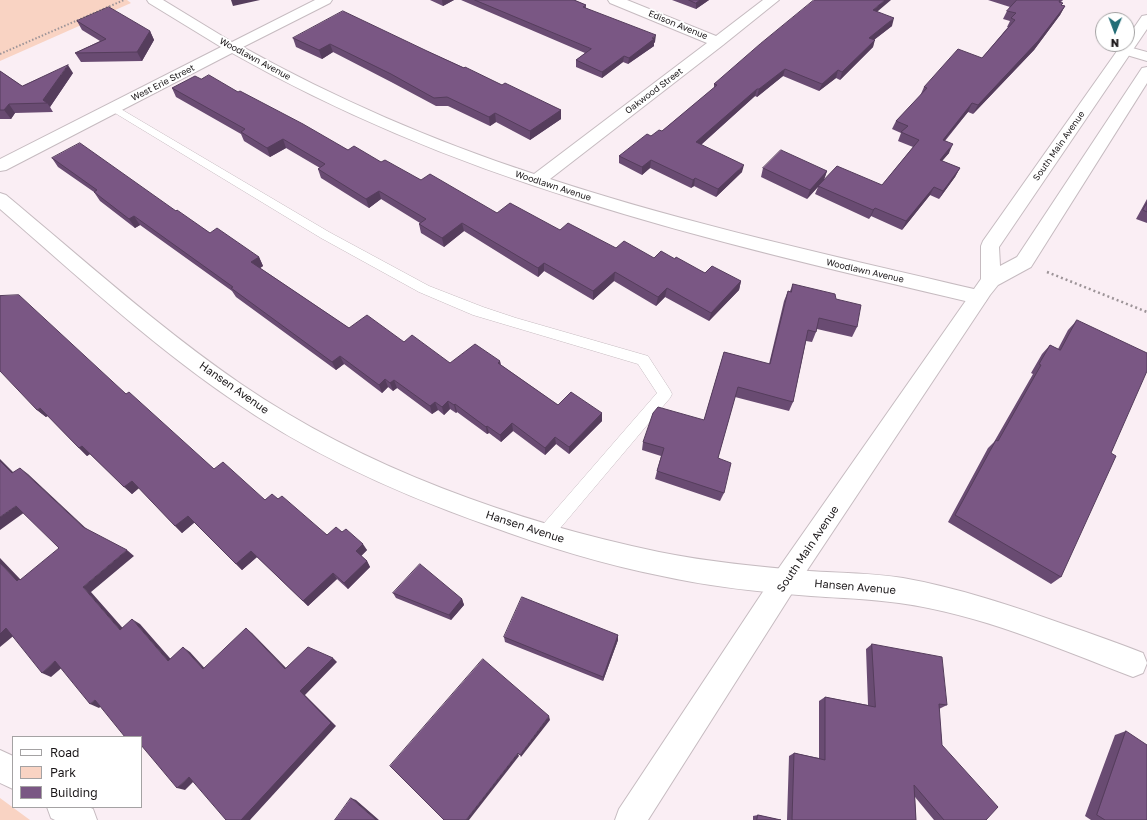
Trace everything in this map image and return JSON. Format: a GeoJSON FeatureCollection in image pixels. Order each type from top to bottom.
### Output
{"type":"FeatureCollection","features":[{"type":"Feature","properties":{"kind":"street","name":"Woodlawn Avenue"},"geometry":{"type":"LineString","coordinates":[[154,0],[231,48],[390,125],[453,151],[536,181],[642,214],[838,265],[984,289]]}},
{"type":"Feature","properties":{"kind":"street","name":"West Erie Street"},"geometry":{"type":"LineString","coordinates":[[0,166],[325,0]]}},
{"type":"Feature","properties":{"kind":"street","name":"Edison Avenue"},"geometry":{"type":"LineString","coordinates":[[615,0],[718,42]]}},
{"type":"Feature","properties":{"kind":"street","name":"Oakwood Street"},"geometry":{"type":"LineString","coordinates":[[536,181],[772,0]]}},
{"type":"Feature","properties":{"kind":"street","name":"South Main Avenue"},"geometry":{"type":"LineString","coordinates":[[1135,37],[1147,19]]}},
{"type":"Feature","properties":{"kind":"street","name":"South Main Avenue"},"geometry":{"type":"LineString","coordinates":[[984,289],[990,246],[1125,52]]}},
{"type":"Feature","properties":{"kind":"street"},"geometry":{"type":"LineString","coordinates":[[1132,52],[1147,57]]}},
{"type":"Feature","properties":{"kind":"street","name":"South Main Avenue"},"geometry":{"type":"LineString","coordinates":[[630,820],[786,582],[984,289],[1024,262],[1147,71]]}},
{"type":"Feature","properties":{"kind":"street","name":"Hansen Avenue"},"geometry":{"type":"LineString","coordinates":[[0,198],[153,329],[235,391],[312,438],[394,479],[476,511],[545,534],[627,557],[719,574],[786,582],[900,590],[944,599],[991,612],[1133,663]]}},
{"type":"Feature","properties":{"kind":"street"},"geometry":{"type":"LineString","coordinates":[[0,766],[12,773]]}},
{"type":"Feature","properties":{"kind":"street"},"geometry":{"type":"LineString","coordinates":[[64,808],[82,820]]}},
{"type":"Feature","properties":{"kind":"lane"},"geometry":{"type":"LineString","coordinates":[[114,108],[325,236],[424,289],[478,311],[515,323],[643,360],[665,394],[545,534]]}},
{"type":"Feature","properties":{"kind":"path"},"geometry":{"type":"LineString","coordinates":[[0,54],[124,0]]}},
{"type":"Feature","properties":{"kind":"path"},"geometry":{"type":"LineString","coordinates":[[1047,272],[1147,312]]}},
{"type":"Feature","properties":{"kind":"green space"},"geometry":{"type":"Polygon","coordinates":[[[0,0],[127,0],[131,3],[0,61],[0,0]]]}},
{"type":"Feature","properties":{"kind":"green space"},"geometry":{"type":"Polygon","coordinates":[[[0,798],[30,820],[0,820],[0,798]]]}},
{"type":"Feature","properties":{"kind":"building"},"geometry":{"type":"Polygon","coordinates":[[[475,0],[574,0],[586,5],[583,7],[656,35],[652,38],[654,39],[629,58],[624,56],[602,72],[576,60],[591,49],[475,0]]]}},
{"type":"Feature","properties":{"kind":"building"},"geometry":{"type":"Polygon","coordinates":[[[689,0],[700,0],[696,3],[689,0]]]}},
{"type":"Feature","properties":{"kind":"building"},"geometry":{"type":"Polygon","coordinates":[[[814,0],[885,0],[873,10],[894,18],[869,38],[875,40],[842,72],[838,70],[822,84],[785,69],[757,89],[696,142],[744,165],[718,189],[695,178],[693,180],[651,160],[642,167],[619,156],[647,134],[651,136],[659,130],[662,131],[717,85],[714,84],[760,44],[814,0]]]}},
{"type":"Feature","properties":{"kind":"building"},"geometry":{"type":"Polygon","coordinates":[[[1017,0],[1060,0],[1059,2],[1063,3],[1061,5],[1065,6],[1038,41],[978,105],[972,103],[943,140],[953,144],[940,160],[960,168],[943,191],[934,187],[906,221],[875,208],[873,210],[818,186],[837,166],[882,185],[919,140],[901,132],[908,126],[896,121],[927,88],[924,87],[958,49],[982,58],[1015,20],[1011,18],[1016,13],[1007,11],[1017,0]]]}},
{"type":"Feature","properties":{"kind":"building"},"geometry":{"type":"Polygon","coordinates":[[[109,7],[150,31],[137,52],[75,53],[106,39],[77,21],[109,7]]]}},
{"type":"Feature","properties":{"kind":"building"},"geometry":{"type":"Polygon","coordinates":[[[343,11],[464,68],[465,67],[502,85],[505,83],[561,110],[530,131],[495,113],[489,117],[447,97],[434,98],[391,74],[330,44],[319,50],[293,38],[343,11]]]}},
{"type":"Feature","properties":{"kind":"building"},"geometry":{"type":"Polygon","coordinates":[[[68,65],[43,100],[47,103],[9,104],[4,110],[0,110],[0,71],[22,86],[68,65]]]}},
{"type":"Feature","properties":{"kind":"building"},"geometry":{"type":"Polygon","coordinates":[[[209,75],[238,92],[240,91],[303,124],[348,150],[354,146],[381,162],[385,160],[421,180],[430,174],[497,213],[510,203],[560,230],[568,223],[616,248],[624,241],[654,258],[661,251],[675,259],[676,257],[705,273],[712,266],[741,281],[711,313],[667,288],[658,297],[615,272],[593,291],[544,263],[538,268],[462,223],[442,238],[419,224],[426,219],[379,191],[366,199],[318,169],[325,164],[283,139],[267,148],[241,132],[245,129],[172,88],[195,76],[201,79],[209,75]]]}},
{"type":"Feature","properties":{"kind":"building"},"geometry":{"type":"Polygon","coordinates":[[[80,143],[176,211],[177,210],[210,233],[217,228],[259,257],[251,262],[349,328],[367,315],[404,342],[412,335],[450,363],[475,344],[500,361],[498,363],[558,405],[571,392],[602,413],[569,447],[555,437],[545,448],[512,423],[500,435],[487,426],[486,427],[455,404],[454,405],[448,401],[442,407],[435,402],[430,406],[394,380],[390,383],[385,379],[379,385],[340,356],[332,362],[231,288],[233,287],[134,216],[129,219],[94,192],[97,190],[52,158],[80,143]]]}},
{"type":"Feature","properties":{"kind":"building"},"geometry":{"type":"Polygon","coordinates":[[[781,150],[827,171],[810,190],[763,168],[781,150]]]}},
{"type":"Feature","properties":{"kind":"building"},"geometry":{"type":"Polygon","coordinates":[[[1147,203],[1147,212],[1143,210],[1147,203]]]}},
{"type":"Feature","properties":{"kind":"building"},"geometry":{"type":"Polygon","coordinates":[[[793,284],[835,294],[836,299],[861,305],[857,327],[819,318],[816,332],[808,330],[793,402],[738,387],[718,458],[731,463],[724,493],[657,471],[664,448],[643,442],[653,413],[658,407],[704,420],[724,352],[770,364],[788,291],[791,292],[793,284]]]}},
{"type":"Feature","properties":{"kind":"building"},"geometry":{"type":"Polygon","coordinates":[[[19,295],[126,394],[129,392],[214,469],[223,462],[265,500],[272,494],[278,499],[282,496],[327,535],[336,527],[342,532],[346,529],[363,544],[356,551],[367,561],[344,583],[333,573],[303,601],[251,551],[236,564],[188,516],[175,526],[132,481],[124,487],[82,446],[79,448],[40,408],[37,410],[0,371],[0,296],[19,295]]]}},
{"type":"Feature","properties":{"kind":"building"},"geometry":{"type":"Polygon","coordinates":[[[1077,320],[1147,353],[1147,371],[1111,453],[1116,456],[1061,577],[955,515],[996,440],[998,441],[1041,365],[1039,364],[1050,345],[1060,350],[1077,320]]]}},
{"type":"Feature","properties":{"kind":"building"},"geometry":{"type":"Polygon","coordinates":[[[0,461],[12,473],[20,468],[83,527],[127,550],[83,587],[120,630],[132,619],[168,661],[183,647],[203,669],[246,628],[285,669],[308,647],[333,658],[300,691],[331,723],[241,820],[226,820],[189,777],[177,788],[142,746],[142,736],[124,736],[95,700],[90,704],[55,661],[42,673],[6,628],[0,634],[0,563],[17,581],[59,548],[16,506],[0,517],[0,461]]]}},
{"type":"Feature","properties":{"kind":"building"},"geometry":{"type":"Polygon","coordinates":[[[420,564],[462,599],[449,615],[393,593],[420,564]]]}},
{"type":"Feature","properties":{"kind":"building"},"geometry":{"type":"Polygon","coordinates":[[[522,597],[618,635],[603,677],[504,637],[522,597]]]}},
{"type":"Feature","properties":{"kind":"building"},"geometry":{"type":"Polygon","coordinates":[[[872,644],[942,657],[947,705],[939,704],[942,745],[998,807],[986,820],[944,820],[914,785],[916,820],[792,820],[794,753],[825,760],[825,697],[875,707],[872,644]]]}},
{"type":"Feature","properties":{"kind":"building"},"geometry":{"type":"Polygon","coordinates":[[[483,659],[549,716],[520,755],[518,753],[466,820],[444,820],[390,766],[483,659]]]}},
{"type":"Feature","properties":{"kind":"building"},"geometry":{"type":"Polygon","coordinates":[[[1126,731],[1147,745],[1147,820],[1105,820],[1097,815],[1126,731]]]}},
{"type":"Feature","properties":{"kind":"building"},"geometry":{"type":"Polygon","coordinates":[[[351,798],[376,820],[335,820],[351,798]]]}},
{"type":"Feature","properties":{"kind":"building"},"geometry":{"type":"Polygon","coordinates":[[[758,815],[781,820],[757,820],[758,815]]]}}]}
